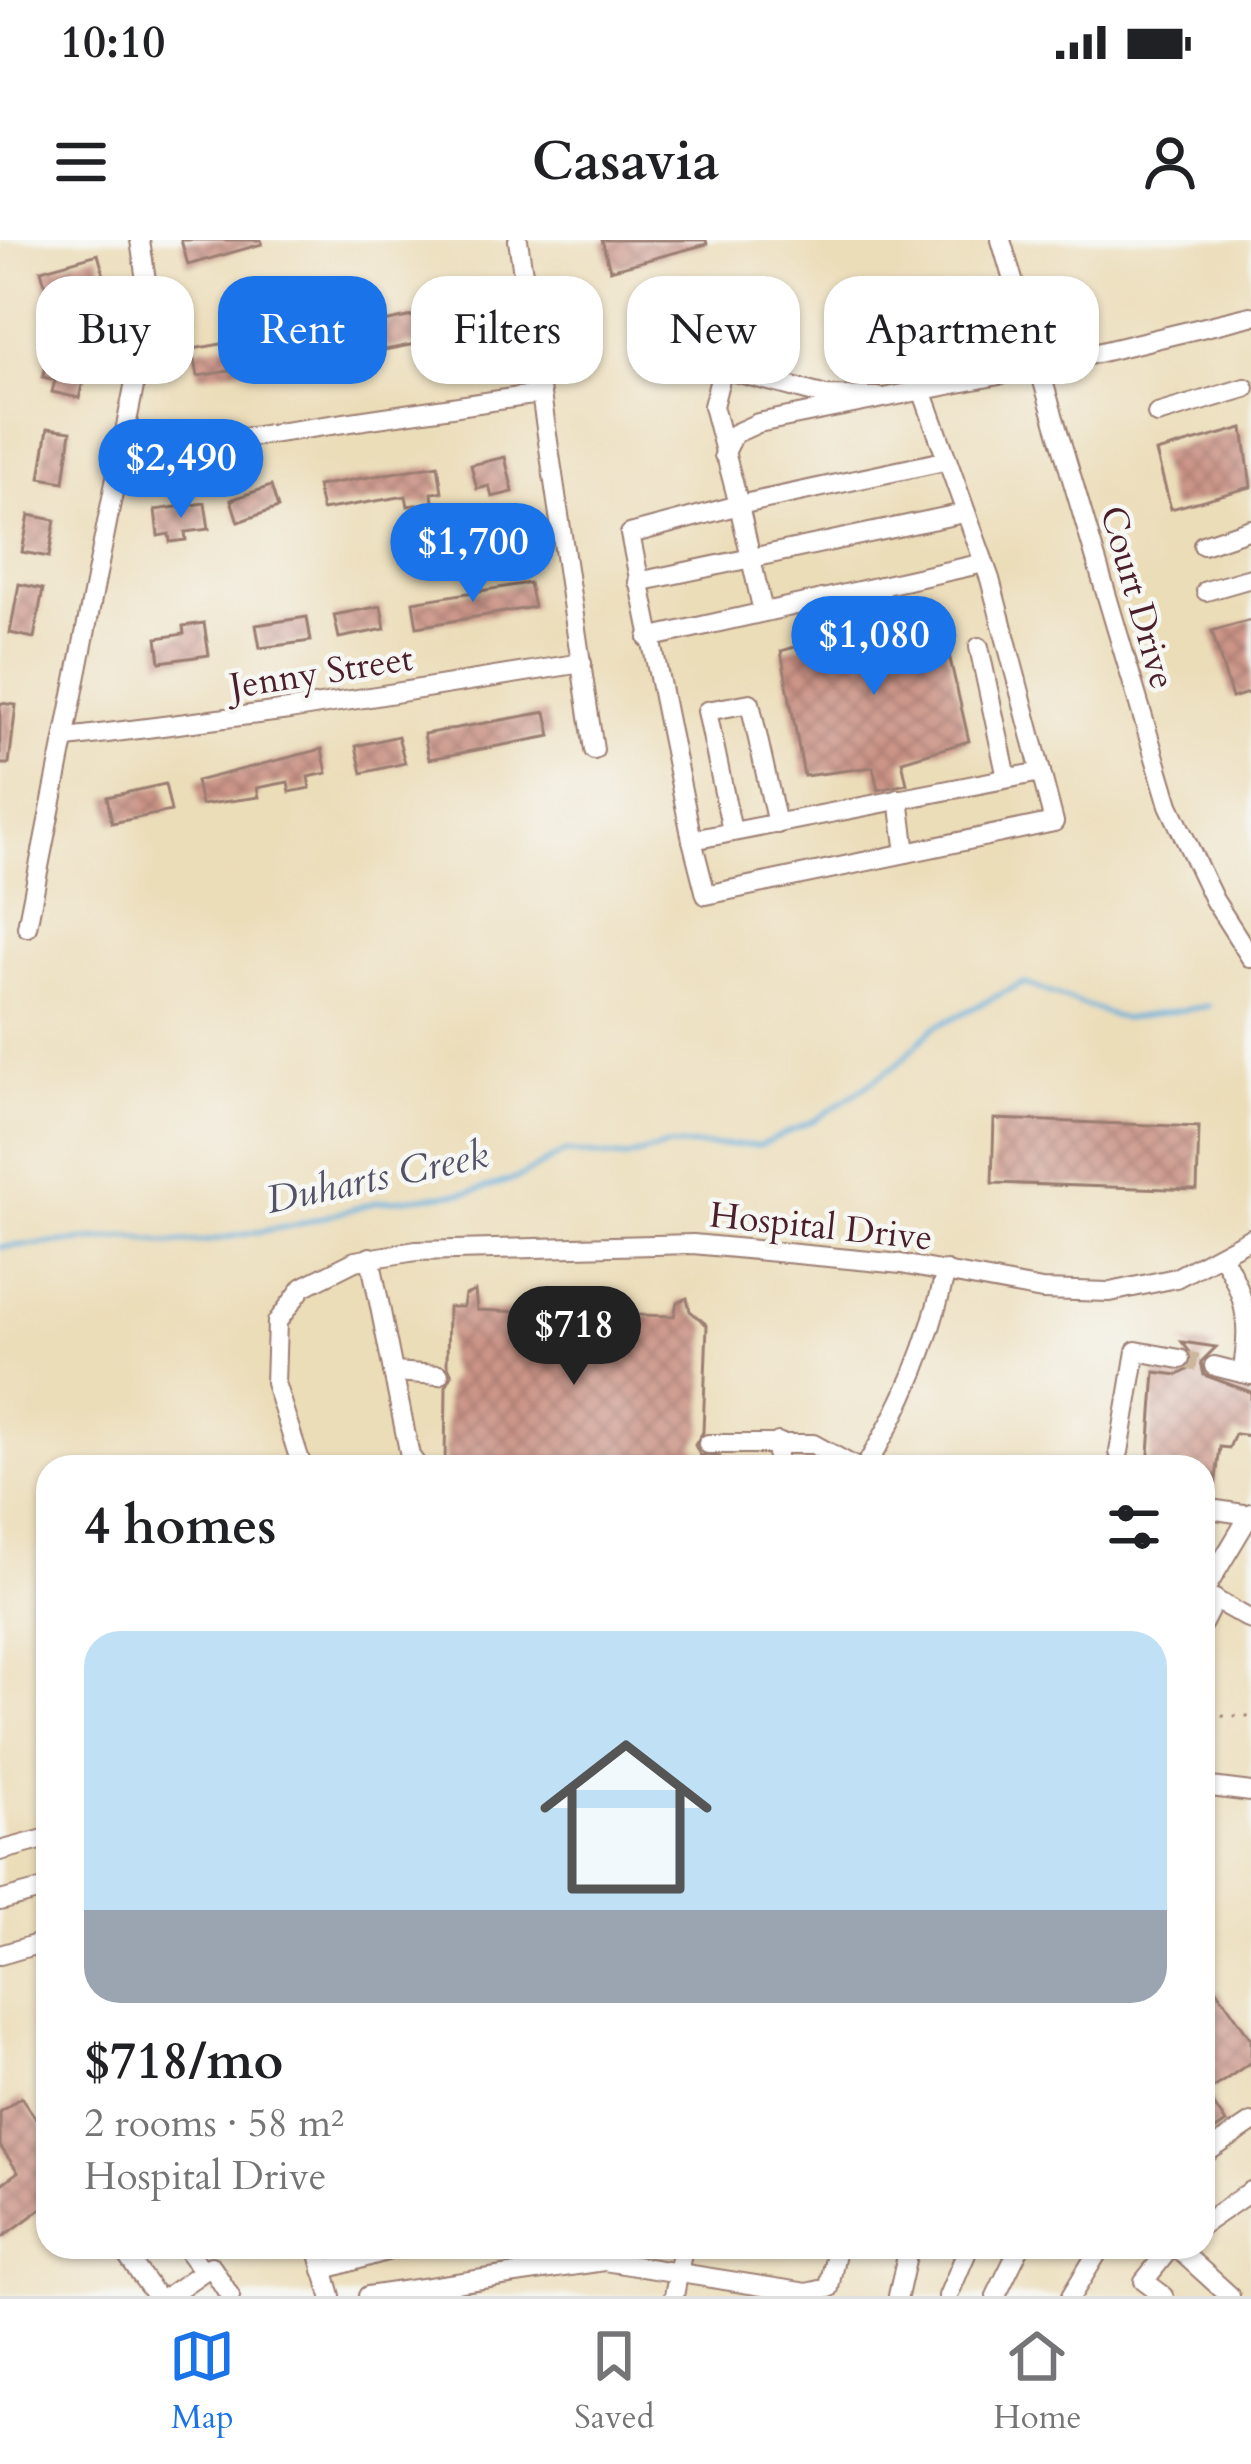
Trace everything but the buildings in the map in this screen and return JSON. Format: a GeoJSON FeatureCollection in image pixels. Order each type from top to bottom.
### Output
{"type":"FeatureCollection","features":[{"type":"Feature","properties":{"kind":"street"},"geometry":{"type":"LineString","coordinates":[[27,927],[68,738],[147,310],[140,240]]}},
{"type":"Feature","properties":{"kind":"street"},"geometry":{"type":"LineString","coordinates":[[518,240],[594,751]]}},
{"type":"Feature","properties":{"kind":"street","name":"Court Drive"},"geometry":{"type":"LineString","coordinates":[[1001,240],[1012,276]]}},
{"type":"Feature","properties":{"kind":"street"},"geometry":{"type":"LineString","coordinates":[[1099,353],[1251,316]]}},
{"type":"Feature","properties":{"kind":"street"},"geometry":{"type":"LineString","coordinates":[[763,612],[712,393],[722,375],[731,371],[826,395],[878,397]]}},
{"type":"Feature","properties":{"kind":"street"},"geometry":{"type":"LineString","coordinates":[[724,455],[734,434],[758,423],[953,384]]}},
{"type":"Feature","properties":{"kind":"street","name":"Court Drive"},"geometry":{"type":"LineString","coordinates":[[1044,384],[1169,805],[1214,900],[1251,958]]}},
{"type":"Feature","properties":{"kind":"street"},"geometry":{"type":"LineString","coordinates":[[1156,414],[1245,388]]}},
{"type":"Feature","properties":{"kind":"street"},"geometry":{"type":"LineString","coordinates":[[922,390],[984,563],[1054,822],[706,895],[648,638],[630,534],[944,461]]}},
{"type":"Feature","properties":{"kind":"street"},"geometry":{"type":"LineString","coordinates":[[122,456],[539,394]]}},
{"type":"Feature","properties":{"kind":"street"},"geometry":{"type":"LineString","coordinates":[[638,582],[964,513]]}},
{"type":"Feature","properties":{"kind":"street"},"geometry":{"type":"LineString","coordinates":[[1203,545],[1251,529]]}},
{"type":"Feature","properties":{"kind":"street"},"geometry":{"type":"LineString","coordinates":[[648,638],[984,563]]}},
{"type":"Feature","properties":{"kind":"street"},"geometry":{"type":"LineString","coordinates":[[1206,591],[1251,578]]}},
{"type":"Feature","properties":{"kind":"street"},"geometry":{"type":"LineString","coordinates":[[868,608],[880,598],[880,586]]}},
{"type":"Feature","properties":{"kind":"street"},"geometry":{"type":"LineString","coordinates":[[822,599],[828,611],[838,615]]}},
{"type":"Feature","properties":{"kind":"street"},"geometry":{"type":"LineString","coordinates":[[979,647],[1007,778]]}},
{"type":"Feature","properties":{"kind":"street","name":"Jenny Street"},"geometry":{"type":"LineString","coordinates":[[68,738],[289,710],[582,663]]}},
{"type":"Feature","properties":{"kind":"street"},"geometry":{"type":"LineString","coordinates":[[732,831],[707,711],[750,704],[777,824]]}},
{"type":"Feature","properties":{"kind":"street"},"geometry":{"type":"LineString","coordinates":[[692,840],[1041,772]]}},
{"type":"Feature","properties":{"kind":"street"},"geometry":{"type":"LineString","coordinates":[[899,800],[906,853]]}},
{"type":"Feature","properties":{"kind":"street","name":"Hospital Drive"},"geometry":{"type":"LineString","coordinates":[[298,1455],[275,1383],[277,1322],[303,1287],[321,1274],[370,1257],[661,1243],[822,1253],[1042,1290],[1110,1292],[1177,1278],[1251,1238]]}},
{"type":"Feature","properties":{"kind":"street"},"geometry":{"type":"LineString","coordinates":[[1214,1366],[1246,1374],[1251,1346],[1248,1298],[1222,1256]]}},
{"type":"Feature","properties":{"kind":"street"},"geometry":{"type":"LineString","coordinates":[[370,1257],[410,1455]]}},
{"type":"Feature","properties":{"kind":"street"},"geometry":{"type":"LineString","coordinates":[[872,1455],[898,1414],[926,1352],[946,1271]]}},
{"type":"Feature","properties":{"kind":"street"},"geometry":{"type":"LineString","coordinates":[[1119,1452],[1136,1351],[1180,1359]]}},
{"type":"Feature","properties":{"kind":"street"},"geometry":{"type":"LineString","coordinates":[[394,1372],[440,1375]]}},
{"type":"Feature","properties":{"kind":"street"},"geometry":{"type":"LineString","coordinates":[[708,1444],[778,1442],[836,1455]]}},
{"type":"Feature","properties":{"kind":"street"},"geometry":{"type":"LineString","coordinates":[[777,1455],[778,1442]]}},
{"type":"Feature","properties":{"kind":"street"},"geometry":{"type":"LineString","coordinates":[[1215,1510],[1251,1514],[1215,1584]]}},
{"type":"Feature","properties":{"kind":"street"},"geometry":{"type":"LineString","coordinates":[[1215,1599],[1251,1620]]}},
{"type":"Feature","properties":{"kind":"street"},"geometry":{"type":"LineString","coordinates":[[1215,1788],[1251,1792]]}},
{"type":"Feature","properties":{"kind":"street"},"geometry":{"type":"LineString","coordinates":[[0,1851],[36,1841]]}},
{"type":"Feature","properties":{"kind":"street"},"geometry":{"type":"LineString","coordinates":[[0,1901],[36,1891]]}},
{"type":"Feature","properties":{"kind":"street"},"geometry":{"type":"LineString","coordinates":[[0,1955],[36,1944]]}},
{"type":"Feature","properties":{"kind":"street"},"geometry":{"type":"LineString","coordinates":[[1215,2147],[1251,2122]]}},
{"type":"Feature","properties":{"kind":"street"},"geometry":{"type":"LineString","coordinates":[[1215,2216],[1251,2191]]}},
{"type":"Feature","properties":{"kind":"street"},"geometry":{"type":"LineString","coordinates":[[130,2259],[156,2296]]}},
{"type":"Feature","properties":{"kind":"street"},"geometry":{"type":"LineString","coordinates":[[194,2259],[202,2271]]}},
{"type":"Feature","properties":{"kind":"street"},"geometry":{"type":"LineString","coordinates":[[320,2259],[331,2296]]}},
{"type":"Feature","properties":{"kind":"street"},"geometry":{"type":"LineString","coordinates":[[323,2270],[360,2259]]}},
{"type":"Feature","properties":{"kind":"street"},"geometry":{"type":"LineString","coordinates":[[674,2296],[680,2259]]}},
{"type":"Feature","properties":{"kind":"street"},"geometry":{"type":"LineString","coordinates":[[368,2296],[604,2261],[807,2294],[830,2288],[833,2259]]}},
{"type":"Feature","properties":{"kind":"street"},"geometry":{"type":"LineString","coordinates":[[898,2296],[906,2259]]}},
{"type":"Feature","properties":{"kind":"street"},"geometry":{"type":"LineString","coordinates":[[949,2296],[964,2259]]}},
{"type":"Feature","properties":{"kind":"street"},"geometry":{"type":"LineString","coordinates":[[996,2296],[1014,2259]]}},
{"type":"Feature","properties":{"kind":"street"},"geometry":{"type":"LineString","coordinates":[[1071,2296],[1094,2259]]}},
{"type":"Feature","properties":{"kind":"street"},"geometry":{"type":"LineString","coordinates":[[1163,2259],[1144,2281],[1164,2296]]}},
{"type":"Feature","properties":{"kind":"street"},"geometry":{"type":"LineString","coordinates":[[1187,2259],[1230,2296]]}},
{"type":"Feature","properties":{"kind":"street"},"geometry":{"type":"LineString","coordinates":[[168,2296],[211,2266],[230,2296]]}},
{"type":"Feature","properties":{"kind":"path"},"geometry":{"type":"LineString","coordinates":[[1215,1717],[1251,1716]]}},
{"type":"Feature","properties":{"kind":"waterway","name":"Duharts Creek"},"geometry":{"type":"LineString","coordinates":[[0,1247],[132,1237],[166,1243],[207,1241],[296,1225],[377,1202],[470,1192],[518,1178],[565,1152],[625,1158],[667,1146],[760,1145],[817,1119],[898,1064],[933,1028],[1023,983],[1123,1019],[1209,1006]]}},
{"type":"Feature","properties":{"kind":"tunnel"},"geometry":{"type":"LineString","coordinates":[[1180,1359],[1214,1366]]}}]}
